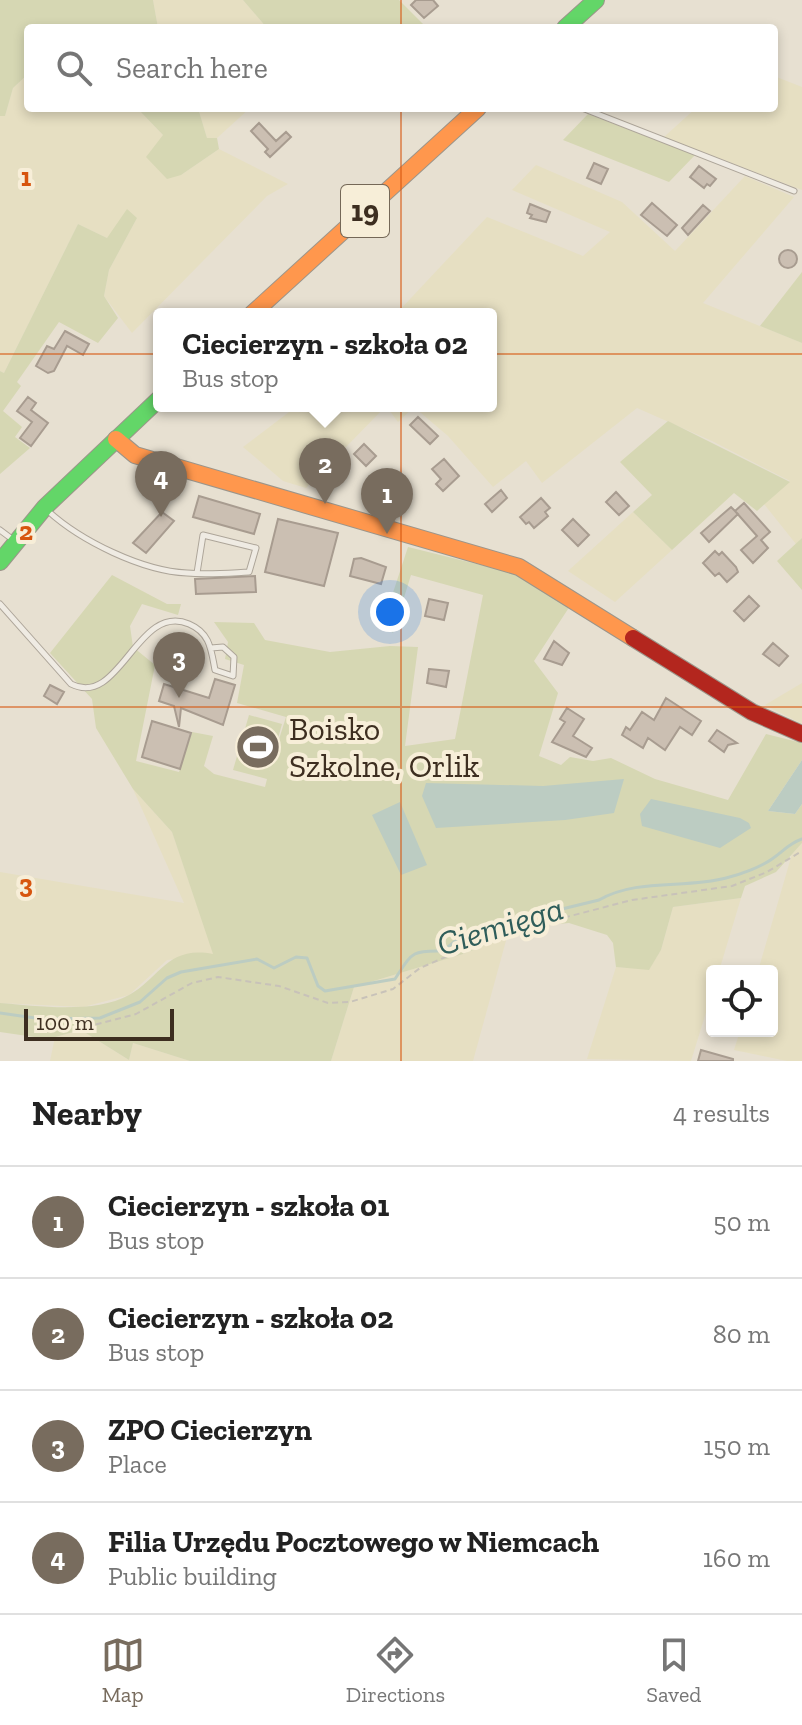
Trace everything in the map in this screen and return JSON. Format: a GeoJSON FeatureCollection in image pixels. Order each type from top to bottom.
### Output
{"type":"FeatureCollection","features":[{"type":"Feature","properties":{"kind":"main road"},"geometry":{"type":"LineString","coordinates":[[569,24],[596,0]]}},
{"type":"Feature","properties":{"kind":"main road","name":"19"},"geometry":{"type":"LineString","coordinates":[[259,308],[474,112]]}},
{"type":"Feature","properties":{"kind":"main road"},"geometry":{"type":"LineString","coordinates":[[0,562],[45,507],[153,405]]}},
{"type":"Feature","properties":{"kind":"main road"},"geometry":{"type":"LineString","coordinates":[[116,439],[131,453],[147,459],[343,513],[519,567],[752,712],[802,734]]}},
{"type":"Feature","properties":{"kind":"lane"},"geometry":{"type":"LineString","coordinates":[[592,112],[794,191]]}},
{"type":"Feature","properties":{"kind":"lane"},"geometry":{"type":"LineString","coordinates":[[45,507],[70,529],[115,553],[162,568],[197,573],[249,572],[256,548],[203,535],[197,573]]}},
{"type":"Feature","properties":{"kind":"lane"},"geometry":{"type":"LineString","coordinates":[[0,530],[15,541]]}},
{"type":"Feature","properties":{"kind":"lane"},"geometry":{"type":"LineString","coordinates":[[0,604],[71,684],[78,688],[95,686],[115,672],[151,630],[165,621],[181,621],[200,629],[211,648],[215,670],[233,676],[234,657],[223,647],[211,648]]}},
{"type":"Feature","properties":{"kind":"path"},"geometry":{"type":"LineString","coordinates":[[86,1027],[136,1014],[192,983],[218,977],[279,986],[328,1003],[350,1002],[393,989],[420,968],[497,935],[632,900],[732,886],[767,872],[802,851]]}},
{"type":"Feature","properties":{"kind":"shaded area"},"geometry":{"type":"Polygon","coordinates":[[[153,0],[243,0],[264,24],[157,24],[153,0]]]}},
{"type":"Feature","properties":{"kind":"shaded area"},"geometry":{"type":"Polygon","coordinates":[[[24,78],[24,112],[141,112],[163,135],[181,175],[219,149],[288,184],[267,196],[157,308],[153,308],[132,333],[104,296],[109,270],[137,218],[107,238],[78,224],[4,373],[0,371],[0,116],[5,116],[13,88],[24,78]]]}},
{"type":"Feature","properties":{"kind":"shaded area"},"geometry":{"type":"Polygon","coordinates":[[[778,78],[802,87],[802,190],[664,137],[692,112],[778,112],[778,78]]]}},
{"type":"Feature","properties":{"kind":"shaded area"},"geometry":{"type":"Polygon","coordinates":[[[199,112],[246,112],[217,138],[207,138],[199,112]]]}},
{"type":"Feature","properties":{"kind":"shaded area"},"geometry":{"type":"Polygon","coordinates":[[[536,165],[622,202],[675,251],[745,176],[794,197],[703,303],[802,343],[802,538],[796,544],[764,504],[790,481],[712,441],[637,408],[542,483],[526,461],[493,487],[448,436],[420,412],[497,412],[497,308],[402,308],[487,217],[583,256],[610,232],[512,190],[536,165]]]}},
{"type":"Feature","properties":{"kind":"shaded area"},"geometry":{"type":"Polygon","coordinates":[[[289,412],[380,412],[306,488],[283,481],[243,447],[289,412]]]}},
{"type":"Feature","properties":{"kind":"shaded area"},"geometry":{"type":"Polygon","coordinates":[[[390,412],[409,412],[398,422],[390,412]]]}},
{"type":"Feature","properties":{"kind":"shaded area"},"geometry":{"type":"Polygon","coordinates":[[[633,512],[672,550],[615,602],[568,571],[633,512]]]}},
{"type":"Feature","properties":{"kind":"shaded area"},"geometry":{"type":"Polygon","coordinates":[[[802,683],[802,724],[765,705],[802,683]]]}},
{"type":"Feature","properties":{"kind":"shaded area"},"geometry":{"type":"Polygon","coordinates":[[[802,760],[802,804],[795,814],[768,811],[802,760]]]}},
{"type":"Feature","properties":{"kind":"shaded area"},"geometry":{"type":"Polygon","coordinates":[[[624,779],[614,813],[565,820],[436,828],[422,796],[426,783],[543,786],[624,779]]]}},
{"type":"Feature","properties":{"kind":"shaded area"},"geometry":{"type":"Polygon","coordinates":[[[133,789],[172,832],[214,955],[167,960],[129,995],[83,1007],[0,1003],[0,872],[184,903],[133,789]]]}},
{"type":"Feature","properties":{"kind":"shaded area"},"geometry":{"type":"Polygon","coordinates":[[[651,799],[740,818],[751,828],[720,848],[642,826],[640,814],[651,799]]]}},
{"type":"Feature","properties":{"kind":"shaded area"},"geometry":{"type":"Polygon","coordinates":[[[400,802],[427,865],[401,875],[372,815],[400,802]]]}},
{"type":"Feature","properties":{"kind":"shaded area"},"geometry":{"type":"Polygon","coordinates":[[[802,843],[802,1061],[734,1050],[738,1037],[778,1037],[778,965],[760,965],[792,854],[802,843]]]}},
{"type":"Feature","properties":{"kind":"shaded area"},"geometry":{"type":"Polygon","coordinates":[[[741,898],[721,965],[706,965],[706,1012],[691,1061],[587,1059],[616,967],[649,969],[661,950],[673,907],[741,898]]]}},
{"type":"Feature","properties":{"kind":"shaded area"},"geometry":{"type":"Polygon","coordinates":[[[507,937],[473,1061],[331,1061],[354,987],[463,954],[507,937]]]}},
{"type":"Feature","properties":{"kind":"shaded area"},"geometry":{"type":"Polygon","coordinates":[[[81,1030],[129,1060],[133,1043],[190,1061],[50,1061],[55,1037],[81,1030]]]}},
{"type":"Feature","properties":{"kind":"green space"},"geometry":{"type":"Polygon","coordinates":[[[0,0],[153,0],[157,24],[24,24],[24,78],[13,88],[5,116],[0,116],[0,0]]]}},
{"type":"Feature","properties":{"kind":"green space"},"geometry":{"type":"Polygon","coordinates":[[[243,0],[399,0],[423,24],[264,24],[243,0]]]}},
{"type":"Feature","properties":{"kind":"green space"},"geometry":{"type":"Polygon","coordinates":[[[141,112],[199,112],[207,138],[217,138],[219,149],[181,175],[167,179],[146,157],[163,135],[141,112]]]}},
{"type":"Feature","properties":{"kind":"green space"},"geometry":{"type":"Polygon","coordinates":[[[588,114],[695,155],[669,182],[563,140],[588,114]]]}},
{"type":"Feature","properties":{"kind":"green space"},"geometry":{"type":"Polygon","coordinates":[[[127,209],[137,218],[109,270],[104,296],[118,318],[98,343],[59,322],[17,382],[21,386],[3,411],[22,427],[15,437],[30,448],[0,474],[0,371],[4,373],[78,224],[107,238],[127,209]]]}},
{"type":"Feature","properties":{"kind":"green space"},"geometry":{"type":"Polygon","coordinates":[[[802,272],[802,343],[760,326],[802,272]]]}},
{"type":"Feature","properties":{"kind":"green space"},"geometry":{"type":"Polygon","coordinates":[[[668,421],[790,482],[757,511],[734,493],[672,550],[633,512],[652,495],[620,462],[668,421]]]}},
{"type":"Feature","properties":{"kind":"green space"},"geometry":{"type":"Polygon","coordinates":[[[802,538],[802,590],[777,561],[802,538]]]}},
{"type":"Feature","properties":{"kind":"green space"},"geometry":{"type":"Polygon","coordinates":[[[408,547],[513,573],[570,606],[534,661],[558,693],[539,756],[561,765],[570,757],[593,761],[611,758],[655,779],[728,800],[766,734],[802,743],[802,760],[768,811],[795,814],[802,804],[802,843],[776,872],[745,886],[741,898],[673,907],[661,950],[649,970],[616,967],[613,943],[607,935],[569,923],[535,926],[463,954],[354,987],[331,1061],[190,1061],[133,1043],[129,1060],[81,1030],[48,1039],[0,1032],[0,1003],[48,1007],[100,1005],[129,995],[165,965],[185,954],[213,954],[172,832],[133,789],[96,728],[92,699],[50,653],[112,575],[167,604],[181,604],[178,615],[142,604],[130,626],[133,647],[155,665],[136,761],[179,772],[192,732],[213,736],[204,766],[214,774],[265,787],[267,779],[233,770],[249,715],[282,724],[269,771],[286,717],[237,703],[244,665],[225,659],[228,642],[214,622],[254,623],[265,640],[330,652],[390,646],[418,647],[405,746],[455,739],[483,595],[411,575],[393,633],[383,623],[408,547]]]}},
{"type":"Feature","properties":{"kind":"building"},"geometry":{"type":"Polygon","coordinates":[[[416,0],[433,0],[438,6],[424,18],[411,5],[416,0]]]}},
{"type":"Feature","properties":{"kind":"building"},"geometry":{"type":"Polygon","coordinates":[[[259,123],[276,141],[286,132],[291,137],[270,157],[265,152],[268,149],[251,131],[259,123]]]}},
{"type":"Feature","properties":{"kind":"building"},"geometry":{"type":"Polygon","coordinates":[[[594,163],[608,169],[601,184],[587,178],[594,163]]]}},
{"type":"Feature","properties":{"kind":"building"},"geometry":{"type":"Polygon","coordinates":[[[699,166],[716,179],[710,186],[707,184],[704,188],[690,177],[699,166]]]}},
{"type":"Feature","properties":{"kind":"building"},"geometry":{"type":"Polygon","coordinates":[[[652,203],[677,225],[667,236],[641,215],[652,203]]]}},
{"type":"Feature","properties":{"kind":"building"},"geometry":{"type":"Polygon","coordinates":[[[530,204],[550,212],[546,222],[530,218],[532,215],[527,213],[530,204]]]}},
{"type":"Feature","properties":{"kind":"building"},"geometry":{"type":"Polygon","coordinates":[[[703,205],[710,211],[688,235],[682,228],[703,205]]]}},
{"type":"Feature","properties":{"kind":"building"},"geometry":{"type":"Polygon","coordinates":[[[788,250],[797,259],[788,268],[779,259],[788,250]]]}},
{"type":"Feature","properties":{"kind":"building"},"geometry":{"type":"Polygon","coordinates":[[[65,331],[89,344],[83,355],[67,346],[54,371],[48,373],[36,366],[47,346],[54,349],[65,331]]]}},
{"type":"Feature","properties":{"kind":"building"},"geometry":{"type":"Polygon","coordinates":[[[28,397],[36,403],[31,410],[48,423],[31,446],[20,438],[32,422],[17,411],[28,397]]]}},
{"type":"Feature","properties":{"kind":"building"},"geometry":{"type":"Polygon","coordinates":[[[418,417],[438,436],[430,444],[410,425],[418,417]]]}},
{"type":"Feature","properties":{"kind":"building"},"geometry":{"type":"Polygon","coordinates":[[[364,444],[376,456],[366,466],[354,454],[364,444]]]}},
{"type":"Feature","properties":{"kind":"building"},"geometry":{"type":"Polygon","coordinates":[[[444,459],[459,476],[443,491],[436,484],[441,479],[432,469],[444,459]]]}},
{"type":"Feature","properties":{"kind":"building"},"geometry":{"type":"Polygon","coordinates":[[[501,490],[507,498],[492,512],[485,504],[501,490]]]}},
{"type":"Feature","properties":{"kind":"building"},"geometry":{"type":"Polygon","coordinates":[[[616,492],[629,506],[619,515],[606,502],[616,492]]]}},
{"type":"Feature","properties":{"kind":"building"},"geometry":{"type":"Polygon","coordinates":[[[199,496],[260,514],[254,534],[193,517],[199,496]]]}},
{"type":"Feature","properties":{"kind":"building"},"geometry":{"type":"Polygon","coordinates":[[[541,498],[550,508],[545,512],[548,516],[534,528],[520,517],[541,498]]]}},
{"type":"Feature","properties":{"kind":"building"},"geometry":{"type":"Polygon","coordinates":[[[744,503],[770,532],[761,540],[768,548],[753,563],[741,550],[757,536],[735,511],[744,503]]]}},
{"type":"Feature","properties":{"kind":"building"},"geometry":{"type":"Polygon","coordinates":[[[731,507],[738,514],[709,542],[701,533],[731,507]]]}},
{"type":"Feature","properties":{"kind":"building"},"geometry":{"type":"Polygon","coordinates":[[[162,512],[174,521],[146,553],[133,543],[162,512]]]}},
{"type":"Feature","properties":{"kind":"building"},"geometry":{"type":"Polygon","coordinates":[[[278,519],[338,533],[324,586],[265,572],[278,519]]]}},
{"type":"Feature","properties":{"kind":"building"},"geometry":{"type":"Polygon","coordinates":[[[573,519],[589,535],[578,546],[562,530],[573,519]]]}},
{"type":"Feature","properties":{"kind":"building"},"geometry":{"type":"Polygon","coordinates":[[[715,551],[719,555],[722,552],[738,572],[727,582],[719,573],[715,576],[703,563],[715,551]]]}},
{"type":"Feature","properties":{"kind":"building"},"geometry":{"type":"Polygon","coordinates":[[[361,558],[386,567],[381,584],[350,576],[354,559],[361,558]]]}},
{"type":"Feature","properties":{"kind":"building"},"geometry":{"type":"Polygon","coordinates":[[[255,576],[256,592],[196,594],[195,579],[255,576]]]}},
{"type":"Feature","properties":{"kind":"building"},"geometry":{"type":"Polygon","coordinates":[[[749,596],[759,606],[744,621],[734,611],[749,596]]]}},
{"type":"Feature","properties":{"kind":"building"},"geometry":{"type":"Polygon","coordinates":[[[429,599],[448,603],[444,620],[425,616],[429,599]]]}},
{"type":"Feature","properties":{"kind":"building"},"geometry":{"type":"Polygon","coordinates":[[[554,641],[569,653],[562,665],[544,659],[554,641]]]}},
{"type":"Feature","properties":{"kind":"building"},"geometry":{"type":"Polygon","coordinates":[[[773,643],[788,656],[779,666],[763,654],[773,643]]]}},
{"type":"Feature","properties":{"kind":"building"},"geometry":{"type":"Polygon","coordinates":[[[429,669],[449,671],[446,687],[427,683],[429,669]]]}},
{"type":"Feature","properties":{"kind":"building"},"geometry":{"type":"Polygon","coordinates":[[[215,679],[235,685],[223,725],[181,708],[179,727],[174,706],[159,701],[164,684],[209,698],[215,679]]]}},
{"type":"Feature","properties":{"kind":"building"},"geometry":{"type":"Polygon","coordinates":[[[50,685],[64,692],[57,704],[44,696],[50,685]]]}},
{"type":"Feature","properties":{"kind":"building"},"geometry":{"type":"Polygon","coordinates":[[[666,698],[701,721],[692,735],[680,727],[665,750],[648,738],[643,748],[622,735],[626,727],[630,730],[642,712],[654,720],[666,698]]]}},
{"type":"Feature","properties":{"kind":"building"},"geometry":{"type":"Polygon","coordinates":[[[567,708],[584,719],[573,736],[592,748],[586,757],[552,742],[565,722],[560,719],[567,708]]]}},
{"type":"Feature","properties":{"kind":"building"},"geometry":{"type":"Polygon","coordinates":[[[152,721],[191,733],[180,769],[142,757],[152,721]]]}},
{"type":"Feature","properties":{"kind":"building"},"geometry":{"type":"Polygon","coordinates":[[[717,730],[737,743],[728,745],[724,752],[709,741],[717,730]]]}},
{"type":"Feature","properties":{"kind":"building"},"geometry":{"type":"Polygon","coordinates":[[[701,1050],[733,1059],[733,1061],[698,1061],[701,1050]]]}},
{"type":"Feature","properties":{"kind":"waterway","name":"Ciemięga"},"geometry":{"type":"LineString","coordinates":[[0,1013],[42,1019],[100,1018],[140,1002],[167,978],[181,972],[257,959],[274,968],[296,957],[307,958],[318,986],[325,991],[395,979],[413,955],[424,951],[443,951],[464,934],[599,900],[629,889],[731,877],[762,865],[802,839]]}},
{"type":"Feature","properties":{"kind":"traffic: fast"},"geometry":{"type":"LineString","coordinates":[[569,24],[596,0]]}},
{"type":"Feature","properties":{"kind":"traffic: fast"},"geometry":{"type":"LineString","coordinates":[[0,562],[45,507],[153,405]]}},
{"type":"Feature","properties":{"kind":"traffic: slow"},"geometry":{"type":"LineString","coordinates":[[259,308],[474,112]]}},
{"type":"Feature","properties":{"kind":"traffic: slow"},"geometry":{"type":"LineString","coordinates":[[116,439],[135,455],[519,567],[633,638]]}},
{"type":"Feature","properties":{"kind":"traffic: jam"},"geometry":{"type":"LineString","coordinates":[[633,638],[752,712],[802,734]]}},
{"type":"Feature","properties":{"kind":"place","name":"Ciecierzyn - szkoła 02"},"geometry":{"type":"Point","coordinates":[325,504]}},
{"type":"Feature","properties":{"kind":"place","name":"Filia Urzędu Pocztowego w Niemcach"},"geometry":{"type":"Point","coordinates":[161,517]}},
{"type":"Feature","properties":{"kind":"place","name":"Ciecierzyn - szkoła 01"},"geometry":{"type":"Point","coordinates":[387,534]}},
{"type":"Feature","properties":{"kind":"place","name":"ZPO Ciecierzyn"},"geometry":{"type":"Point","coordinates":[179,698]}},
{"type":"Feature","properties":{"kind":"place","name":"Boisko Szkolne, Orlik"},"geometry":{"type":"Point","coordinates":[258,747]}}]}
